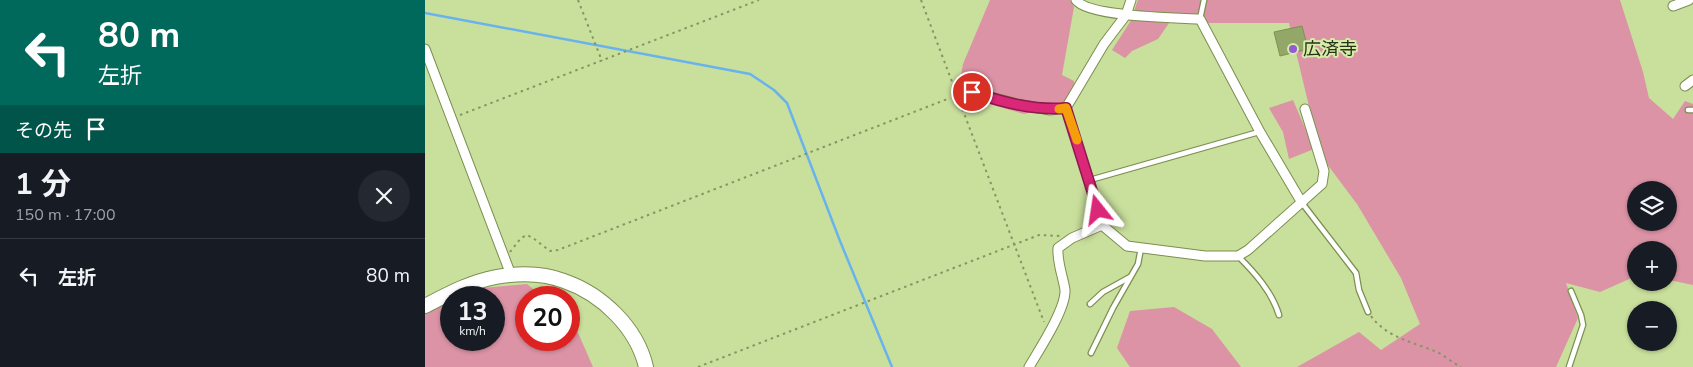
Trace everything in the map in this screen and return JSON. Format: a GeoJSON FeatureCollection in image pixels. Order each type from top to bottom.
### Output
{"type":"FeatureCollection","features":[{"type":"Feature","properties":{"kind":"main road"},"geometry":{"type":"LineString","coordinates":[[425,306],[471,283],[511,275],[544,276],[564,281],[584,290],[603,303],[621,320],[635,339],[646,367]]}},
{"type":"Feature","properties":{"kind":"street"},"geometry":{"type":"LineString","coordinates":[[1076,0],[1079,4],[1090,8],[1126,15],[1200,20],[1260,132],[1302,203]]}},
{"type":"Feature","properties":{"kind":"street"},"geometry":{"type":"LineString","coordinates":[[957,95],[972,92],[1017,104],[1050,110],[1066,108],[1104,44],[1126,15],[1131,0]]}},
{"type":"Feature","properties":{"kind":"street"},"geometry":{"type":"LineString","coordinates":[[1673,6],[1689,0]]}},
{"type":"Feature","properties":{"kind":"street"},"geometry":{"type":"LineString","coordinates":[[425,49],[427,62],[452,118],[511,275]]}},
{"type":"Feature","properties":{"kind":"street"},"geometry":{"type":"LineString","coordinates":[[1685,86],[1693,80]]}},
{"type":"Feature","properties":{"kind":"street"},"geometry":{"type":"LineString","coordinates":[[1029,367],[1049,334],[1065,298],[1065,289],[1057,258],[1057,248],[1072,238],[1102,225],[1127,246],[1205,256],[1238,256],[1248,250],[1322,184],[1323,171],[1305,109]]}},
{"type":"Feature","properties":{"kind":"lane"},"geometry":{"type":"LineString","coordinates":[[1200,20],[1204,0]]}},
{"type":"Feature","properties":{"kind":"lane"},"geometry":{"type":"LineString","coordinates":[[1066,108],[1090,180],[1102,225]]}},
{"type":"Feature","properties":{"kind":"lane"},"geometry":{"type":"LineString","coordinates":[[1090,180],[1260,132]]}},
{"type":"Feature","properties":{"kind":"lane"},"geometry":{"type":"LineString","coordinates":[[1302,203],[1357,273],[1359,290],[1368,312]]}},
{"type":"Feature","properties":{"kind":"lane"},"geometry":{"type":"LineString","coordinates":[[1091,353],[1113,308],[1138,264],[1141,248]]}},
{"type":"Feature","properties":{"kind":"lane"},"geometry":{"type":"LineString","coordinates":[[1238,256],[1254,272],[1266,289],[1279,315]]}},
{"type":"Feature","properties":{"kind":"lane"},"geometry":{"type":"LineString","coordinates":[[1090,304],[1103,292],[1131,276]]}},
{"type":"Feature","properties":{"kind":"lane"},"geometry":{"type":"LineString","coordinates":[[1569,367],[1583,326],[1571,291]]}},
{"type":"Feature","properties":{"kind":"path"},"geometry":{"type":"LineString","coordinates":[[578,0],[602,61]]}},
{"type":"Feature","properties":{"kind":"path"},"geometry":{"type":"LineString","coordinates":[[749,0],[750,4]]}},
{"type":"Feature","properties":{"kind":"path"},"geometry":{"type":"LineString","coordinates":[[452,118],[759,0]]}},
{"type":"Feature","properties":{"kind":"path"},"geometry":{"type":"LineString","coordinates":[[921,0],[1049,334]]}},
{"type":"Feature","properties":{"kind":"path"},"geometry":{"type":"LineString","coordinates":[[505,258],[521,238],[527,236],[533,238],[550,251],[558,250],[957,95]]}},
{"type":"Feature","properties":{"kind":"path"},"geometry":{"type":"LineString","coordinates":[[697,367],[1039,235],[1072,238]]}},
{"type":"Feature","properties":{"kind":"path"},"geometry":{"type":"LineString","coordinates":[[1368,312],[1376,323],[1388,333],[1410,344],[1439,353],[1461,367]]}},
{"type":"Feature","properties":{"kind":"shaded area"},"geometry":{"type":"Polygon","coordinates":[[[990,0],[1070,0],[1074,7],[1062,75],[1074,81],[1075,102],[1024,114],[972,99],[960,80],[963,64],[990,0]]]}},
{"type":"Feature","properties":{"kind":"shaded area"},"geometry":{"type":"Polygon","coordinates":[[[1138,0],[1620,0],[1643,72],[1649,98],[1673,119],[1685,101],[1693,104],[1693,285],[1677,282],[1677,241],[1627,241],[1627,280],[1600,292],[1566,283],[1578,318],[1556,367],[1297,367],[1359,332],[1381,350],[1420,324],[1401,278],[1357,204],[1321,156],[1289,23],[1169,23],[1158,39],[1132,51],[1125,58],[1112,50],[1130,22],[1138,0]]]}},
{"type":"Feature","properties":{"kind":"shaded area"},"geometry":{"type":"Polygon","coordinates":[[[1293,100],[1314,149],[1289,159],[1283,132],[1269,108],[1293,100]]]}},
{"type":"Feature","properties":{"kind":"shaded area"},"geometry":{"type":"Polygon","coordinates":[[[527,284],[529,286],[515,286],[515,351],[580,351],[580,337],[593,367],[425,367],[425,313],[440,307],[440,351],[505,351],[505,286],[527,284]]]}},
{"type":"Feature","properties":{"kind":"shaded area"},"geometry":{"type":"Polygon","coordinates":[[[1174,307],[1212,329],[1241,367],[1130,367],[1117,348],[1130,311],[1174,307]]]}},
{"type":"Feature","properties":{"kind":"building"},"geometry":{"type":"Polygon","coordinates":[[[1302,26],[1308,49],[1280,56],[1274,32],[1302,26]]]}},
{"type":"Feature","properties":{"kind":"waterway"},"geometry":{"type":"LineString","coordinates":[[425,13],[750,74],[774,90],[787,103],[840,241],[892,367]]}},
{"type":"Feature","properties":{"kind":"slow traffic"},"geometry":{"type":"LineString","coordinates":[[1059,109],[1066,108],[1077,140]]}},
{"type":"Feature","properties":{"kind":"place","name":"広済寺"},"geometry":{"type":"Point","coordinates":[1293,49]}},
{"type":"Feature","properties":{"kind":"route"},"geometry":{"type":"LineString","coordinates":[[972,92],[1017,104],[1050,110],[1066,108],[1098,210]]}}]}
